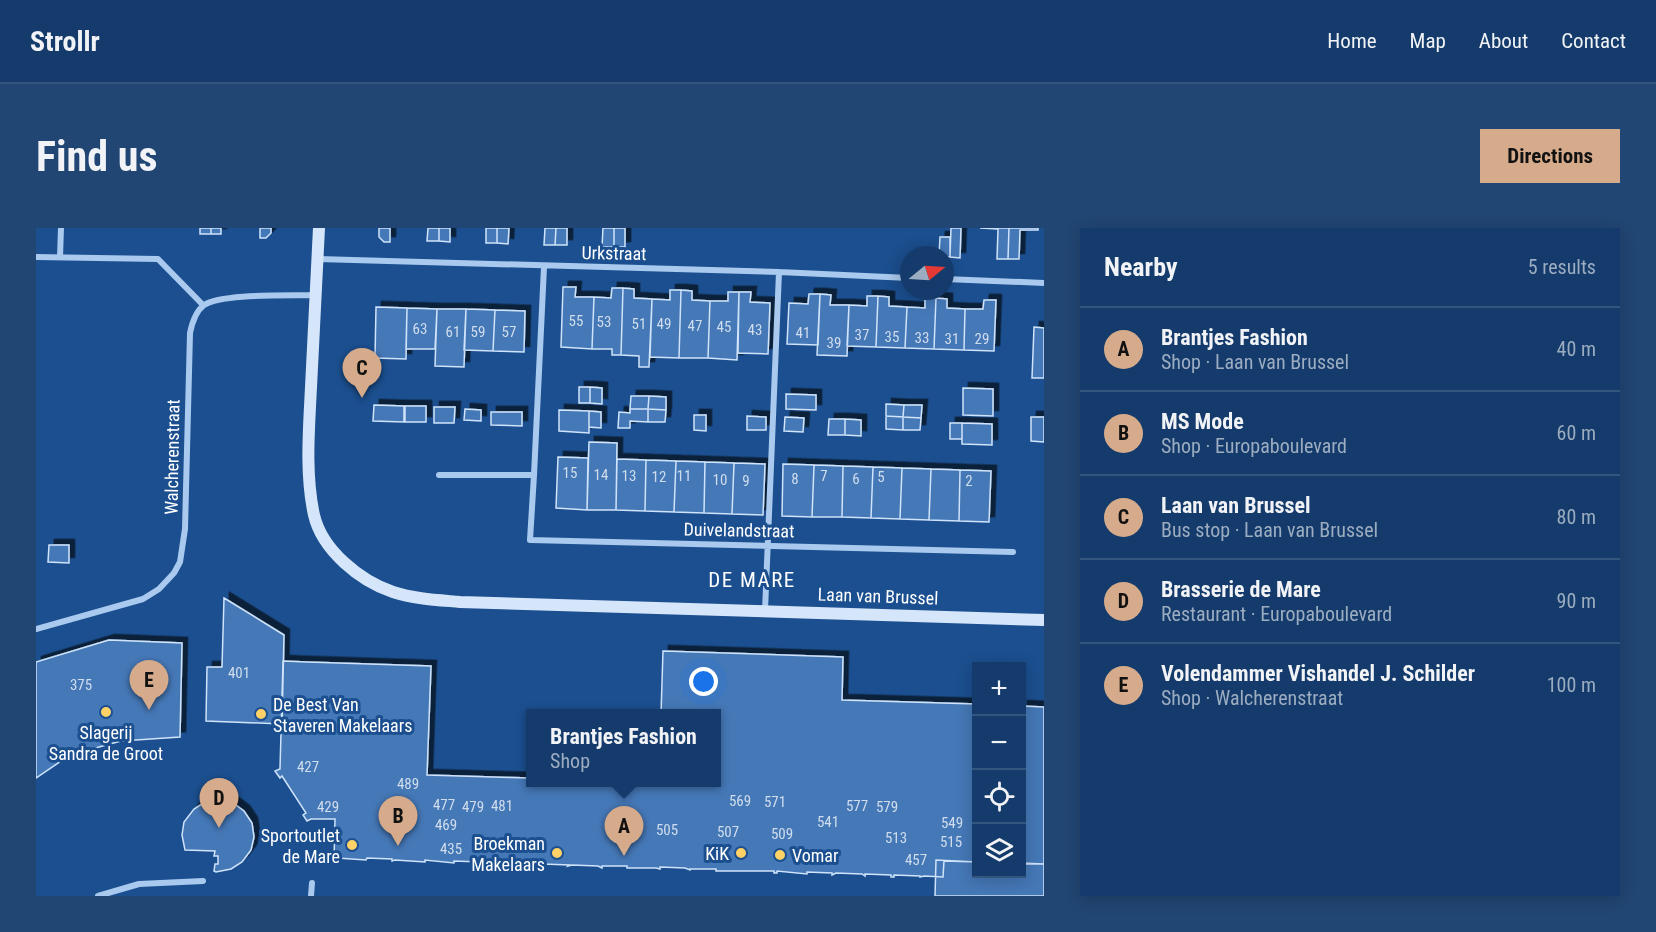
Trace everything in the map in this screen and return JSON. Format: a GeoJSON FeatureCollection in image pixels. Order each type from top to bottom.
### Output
{"type":"FeatureCollection","features":[{"type":"Feature","properties":{"kind":"street"},"geometry":{"type":"LineString","coordinates":[[60,257],[61,228]]}},
{"type":"Feature","properties":{"kind":"street","name":"Laan van Brussel"},"geometry":{"type":"LineString","coordinates":[[319,228],[309,462],[314,517],[327,542],[337,555],[364,577],[392,591],[451,601],[1044,620]]}},
{"type":"Feature","properties":{"kind":"street"},"geometry":{"type":"LineString","coordinates":[[36,257],[158,260],[203,306],[226,298],[316,295]]}},
{"type":"Feature","properties":{"kind":"street","name":"Urkstraat"},"geometry":{"type":"LineString","coordinates":[[317,259],[900,278]]}},
{"type":"Feature","properties":{"kind":"street","name":"Duivelandstraat"},"geometry":{"type":"LineString","coordinates":[[544,267],[530,540],[1013,552]]}},
{"type":"Feature","properties":{"kind":"street"},"geometry":{"type":"LineString","coordinates":[[765,611],[779,272]]}},
{"type":"Feature","properties":{"kind":"street"},"geometry":{"type":"LineString","coordinates":[[954,279],[1044,283]]}},
{"type":"Feature","properties":{"kind":"street","name":"Walcherenstraat"},"geometry":{"type":"LineString","coordinates":[[36,629],[143,599],[159,589],[174,573],[180,562],[185,529],[190,333],[195,314],[203,306]]}},
{"type":"Feature","properties":{"kind":"street"},"geometry":{"type":"LineString","coordinates":[[439,475],[534,475]]}},
{"type":"Feature","properties":{"kind":"street"},"geometry":{"type":"LineString","coordinates":[[98,896],[139,884],[203,880]]}},
{"type":"Feature","properties":{"kind":"street"},"geometry":{"type":"LineString","coordinates":[[311,896],[312,883]]}},
{"type":"Feature","properties":{"kind":"building"},"geometry":{"type":"Polygon","coordinates":[[[200,228],[211,228],[211,234],[200,234],[200,228]]]}},
{"type":"Feature","properties":{"kind":"building"},"geometry":{"type":"Polygon","coordinates":[[[211,228],[221,228],[221,234],[211,234],[211,228]]]}},
{"type":"Feature","properties":{"kind":"building"},"geometry":{"type":"Polygon","coordinates":[[[260,228],[271,228],[271,233],[266,238],[260,238],[260,228]]]}},
{"type":"Feature","properties":{"kind":"building"},"geometry":{"type":"Polygon","coordinates":[[[379,228],[390,228],[390,242],[384,242],[379,237],[379,228]]]}},
{"type":"Feature","properties":{"kind":"building"},"geometry":{"type":"Polygon","coordinates":[[[428,228],[439,228],[439,241],[427,241],[428,228]]]}},
{"type":"Feature","properties":{"kind":"building"},"geometry":{"type":"Polygon","coordinates":[[[439,228],[450,228],[450,242],[439,241],[439,228]]]}},
{"type":"Feature","properties":{"kind":"building"},"geometry":{"type":"Polygon","coordinates":[[[486,228],[497,228],[497,243],[486,243],[486,228]]]}},
{"type":"Feature","properties":{"kind":"building"},"geometry":{"type":"Polygon","coordinates":[[[497,228],[509,228],[508,244],[497,243],[497,228]]]}},
{"type":"Feature","properties":{"kind":"building"},"geometry":{"type":"Polygon","coordinates":[[[545,228],[556,228],[555,245],[544,245],[545,228]]]}},
{"type":"Feature","properties":{"kind":"building"},"geometry":{"type":"Polygon","coordinates":[[[556,228],[567,228],[567,245],[555,245],[556,228]]]}},
{"type":"Feature","properties":{"kind":"building"},"geometry":{"type":"Polygon","coordinates":[[[603,228],[614,228],[614,247],[602,247],[603,228]]]}},
{"type":"Feature","properties":{"kind":"building"},"geometry":{"type":"Polygon","coordinates":[[[614,228],[625,228],[625,247],[614,247],[614,228]]]}},
{"type":"Feature","properties":{"kind":"building"},"geometry":{"type":"Polygon","coordinates":[[[951,228],[961,228],[960,258],[954,257],[954,246],[950,246],[951,228]]]}},
{"type":"Feature","properties":{"kind":"building"},"geometry":{"type":"Polygon","coordinates":[[[980,228],[1009,228],[1008,259],[997,259],[998,229],[980,228]]]}},
{"type":"Feature","properties":{"kind":"building"},"geometry":{"type":"Polygon","coordinates":[[[1009,228],[1038,228],[1038,230],[1020,230],[1019,259],[1008,259],[1009,228]]]}},
{"type":"Feature","properties":{"kind":"building"},"geometry":{"type":"Polygon","coordinates":[[[940,237],[950,237],[950,246],[940,246],[940,237]]]}},
{"type":"Feature","properties":{"kind":"building"},"geometry":{"type":"Polygon","coordinates":[[[563,287],[576,287],[575,297],[594,297],[592,349],[561,347],[563,287]]]}},
{"type":"Feature","properties":{"kind":"building"},"geometry":{"type":"Polygon","coordinates":[[[612,288],[623,288],[621,355],[612,355],[612,349],[592,349],[594,297],[611,298],[612,288]]]}},
{"type":"Feature","properties":{"kind":"building"},"geometry":{"type":"Polygon","coordinates":[[[623,288],[634,289],[634,298],[652,299],[649,367],[639,367],[639,356],[621,355],[623,288]]]}},
{"type":"Feature","properties":{"kind":"building"},"geometry":{"type":"Polygon","coordinates":[[[670,290],[681,290],[679,358],[650,357],[652,299],[670,300],[670,290]]]}},
{"type":"Feature","properties":{"kind":"building"},"geometry":{"type":"Polygon","coordinates":[[[681,290],[692,291],[692,300],[710,301],[708,358],[679,358],[681,290]]]}},
{"type":"Feature","properties":{"kind":"building"},"geometry":{"type":"Polygon","coordinates":[[[728,292],[739,292],[737,360],[708,358],[710,301],[728,301],[728,292]]]}},
{"type":"Feature","properties":{"kind":"building"},"geometry":{"type":"Polygon","coordinates":[[[739,292],[751,292],[750,302],[770,303],[768,354],[738,353],[739,292]]]}},
{"type":"Feature","properties":{"kind":"building"},"geometry":{"type":"Polygon","coordinates":[[[809,294],[820,294],[818,345],[787,344],[789,303],[808,304],[809,294]]]}},
{"type":"Feature","properties":{"kind":"building"},"geometry":{"type":"Polygon","coordinates":[[[820,294],[831,295],[830,305],[849,305],[847,356],[817,355],[820,294]]]}},
{"type":"Feature","properties":{"kind":"building"},"geometry":{"type":"Polygon","coordinates":[[[867,296],[878,296],[876,347],[847,346],[849,305],[867,306],[867,296]]]}},
{"type":"Feature","properties":{"kind":"building"},"geometry":{"type":"Polygon","coordinates":[[[878,296],[889,297],[889,306],[907,307],[905,348],[876,347],[878,296]]]}},
{"type":"Feature","properties":{"kind":"building"},"geometry":{"type":"Polygon","coordinates":[[[925,300],[936,300],[934,349],[905,348],[907,307],[925,308],[925,300]]]}},
{"type":"Feature","properties":{"kind":"building"},"geometry":{"type":"Polygon","coordinates":[[[936,300],[947,300],[947,308],[965,309],[964,350],[934,349],[936,300]]]}},
{"type":"Feature","properties":{"kind":"building"},"geometry":{"type":"Polygon","coordinates":[[[984,300],[996,300],[994,351],[964,350],[965,309],[983,309],[984,300]]]}},
{"type":"Feature","properties":{"kind":"building"},"geometry":{"type":"Polygon","coordinates":[[[376,307],[407,308],[406,359],[375,358],[376,307]]]}},
{"type":"Feature","properties":{"kind":"building"},"geometry":{"type":"Polygon","coordinates":[[[407,308],[437,309],[435,349],[406,349],[407,308]]]}},
{"type":"Feature","properties":{"kind":"building"},"geometry":{"type":"Polygon","coordinates":[[[437,309],[466,309],[464,367],[435,366],[437,309]]]}},
{"type":"Feature","properties":{"kind":"building"},"geometry":{"type":"Polygon","coordinates":[[[466,309],[495,310],[493,351],[464,350],[466,309]]]}},
{"type":"Feature","properties":{"kind":"building"},"geometry":{"type":"Polygon","coordinates":[[[495,310],[525,311],[524,352],[493,351],[495,310]]]}},
{"type":"Feature","properties":{"kind":"building"},"geometry":{"type":"Polygon","coordinates":[[[1034,327],[1044,328],[1044,378],[1032,378],[1034,327]]]}},
{"type":"Feature","properties":{"kind":"building"},"geometry":{"type":"Polygon","coordinates":[[[579,387],[590,387],[590,403],[579,403],[579,387]]]}},
{"type":"Feature","properties":{"kind":"building"},"geometry":{"type":"Polygon","coordinates":[[[590,387],[602,388],[602,404],[590,403],[590,387]]]}},
{"type":"Feature","properties":{"kind":"building"},"geometry":{"type":"Polygon","coordinates":[[[963,388],[993,389],[993,416],[963,415],[963,388]]]}},
{"type":"Feature","properties":{"kind":"building"},"geometry":{"type":"Polygon","coordinates":[[[786,394],[816,395],[816,410],[786,409],[786,394]]]}},
{"type":"Feature","properties":{"kind":"building"},"geometry":{"type":"Polygon","coordinates":[[[631,396],[649,396],[648,409],[630,409],[631,396]]]}},
{"type":"Feature","properties":{"kind":"building"},"geometry":{"type":"Polygon","coordinates":[[[649,396],[666,397],[666,410],[648,409],[649,396]]]}},
{"type":"Feature","properties":{"kind":"building"},"geometry":{"type":"Polygon","coordinates":[[[886,404],[904,405],[903,417],[886,416],[886,404]]]}},
{"type":"Feature","properties":{"kind":"building"},"geometry":{"type":"Polygon","coordinates":[[[374,405],[404,406],[404,422],[373,421],[374,405]]]}},
{"type":"Feature","properties":{"kind":"building"},"geometry":{"type":"Polygon","coordinates":[[[904,405],[922,405],[921,418],[903,417],[904,405]]]}},
{"type":"Feature","properties":{"kind":"building"},"geometry":{"type":"Polygon","coordinates":[[[405,406],[426,406],[426,422],[405,422],[405,406]]]}},
{"type":"Feature","properties":{"kind":"building"},"geometry":{"type":"Polygon","coordinates":[[[434,407],[455,407],[454,423],[434,423],[434,407]]]}},
{"type":"Feature","properties":{"kind":"building"},"geometry":{"type":"Polygon","coordinates":[[[465,409],[481,410],[481,421],[464,420],[465,409]]]}},
{"type":"Feature","properties":{"kind":"building"},"geometry":{"type":"Polygon","coordinates":[[[630,409],[648,409],[648,422],[630,421],[630,428],[618,428],[619,412],[630,413],[630,409]]]}},
{"type":"Feature","properties":{"kind":"building"},"geometry":{"type":"Polygon","coordinates":[[[648,409],[666,410],[665,422],[648,422],[648,409]]]}},
{"type":"Feature","properties":{"kind":"building"},"geometry":{"type":"Polygon","coordinates":[[[559,410],[589,411],[589,433],[559,431],[559,410]]]}},
{"type":"Feature","properties":{"kind":"building"},"geometry":{"type":"Polygon","coordinates":[[[589,411],[601,412],[601,428],[589,427],[589,411]]]}},
{"type":"Feature","properties":{"kind":"building"},"geometry":{"type":"Polygon","coordinates":[[[491,412],[522,412],[522,426],[491,425],[491,412]]]}},
{"type":"Feature","properties":{"kind":"building"},"geometry":{"type":"Polygon","coordinates":[[[694,415],[706,415],[706,431],[694,430],[694,415]]]}},
{"type":"Feature","properties":{"kind":"building"},"geometry":{"type":"Polygon","coordinates":[[[747,416],[766,417],[766,430],[747,430],[747,416]]]}},
{"type":"Feature","properties":{"kind":"building"},"geometry":{"type":"Polygon","coordinates":[[[886,416],[903,417],[903,430],[886,429],[886,416]]]}},
{"type":"Feature","properties":{"kind":"building"},"geometry":{"type":"Polygon","coordinates":[[[785,417],[804,418],[803,432],[784,431],[785,417]]]}},
{"type":"Feature","properties":{"kind":"building"},"geometry":{"type":"Polygon","coordinates":[[[903,417],[921,418],[920,430],[903,430],[903,417]]]}},
{"type":"Feature","properties":{"kind":"building"},"geometry":{"type":"Polygon","coordinates":[[[1031,417],[1044,417],[1044,442],[1031,441],[1031,417]]]}},
{"type":"Feature","properties":{"kind":"building"},"geometry":{"type":"Polygon","coordinates":[[[829,419],[845,419],[845,435],[828,435],[829,419]]]}},
{"type":"Feature","properties":{"kind":"building"},"geometry":{"type":"Polygon","coordinates":[[[845,419],[861,420],[861,436],[845,435],[845,419]]]}},
{"type":"Feature","properties":{"kind":"building"},"geometry":{"type":"Polygon","coordinates":[[[950,423],[962,423],[962,439],[950,439],[950,423]]]}},
{"type":"Feature","properties":{"kind":"building"},"geometry":{"type":"Polygon","coordinates":[[[962,423],[992,424],[992,445],[962,444],[962,423]]]}},
{"type":"Feature","properties":{"kind":"building"},"geometry":{"type":"Polygon","coordinates":[[[589,442],[617,443],[616,510],[587,510],[589,442]]]}},
{"type":"Feature","properties":{"kind":"building"},"geometry":{"type":"Polygon","coordinates":[[[558,457],[588,458],[587,510],[556,508],[558,457]]]}},
{"type":"Feature","properties":{"kind":"building"},"geometry":{"type":"Polygon","coordinates":[[[617,459],[646,460],[645,511],[616,510],[617,459]]]}},
{"type":"Feature","properties":{"kind":"building"},"geometry":{"type":"Polygon","coordinates":[[[646,460],[676,461],[674,512],[645,511],[646,460]]]}},
{"type":"Feature","properties":{"kind":"building"},"geometry":{"type":"Polygon","coordinates":[[[676,461],[705,462],[704,513],[674,512],[676,461]]]}},
{"type":"Feature","properties":{"kind":"building"},"geometry":{"type":"Polygon","coordinates":[[[705,462],[734,463],[732,514],[704,513],[705,462]]]}},
{"type":"Feature","properties":{"kind":"building"},"geometry":{"type":"Polygon","coordinates":[[[734,463],[765,464],[763,515],[732,514],[734,463]]]}},
{"type":"Feature","properties":{"kind":"building"},"geometry":{"type":"Polygon","coordinates":[[[783,464],[814,465],[812,517],[782,516],[783,464]]]}},
{"type":"Feature","properties":{"kind":"building"},"geometry":{"type":"Polygon","coordinates":[[[814,465],[843,466],[842,517],[812,517],[814,465]]]}},
{"type":"Feature","properties":{"kind":"building"},"geometry":{"type":"Polygon","coordinates":[[[843,466],[873,467],[871,518],[842,517],[843,466]]]}},
{"type":"Feature","properties":{"kind":"building"},"geometry":{"type":"Polygon","coordinates":[[[873,467],[902,468],[900,519],[871,518],[873,467]]]}},
{"type":"Feature","properties":{"kind":"building"},"geometry":{"type":"Polygon","coordinates":[[[902,468],[931,469],[929,520],[900,519],[902,468]]]}},
{"type":"Feature","properties":{"kind":"building"},"geometry":{"type":"Polygon","coordinates":[[[931,469],[960,470],[959,521],[929,520],[931,469]]]}},
{"type":"Feature","properties":{"kind":"building"},"geometry":{"type":"Polygon","coordinates":[[[960,470],[991,471],[989,522],[959,521],[960,470]]]}},
{"type":"Feature","properties":{"kind":"building"},"geometry":{"type":"Polygon","coordinates":[[[49,545],[69,545],[69,563],[48,562],[49,545]]]}},
{"type":"Feature","properties":{"kind":"building"},"geometry":{"type":"Polygon","coordinates":[[[224,598],[284,635],[282,724],[206,721],[207,667],[222,667],[224,598]]]}},
{"type":"Feature","properties":{"kind":"building"},"geometry":{"type":"Polygon","coordinates":[[[109,640],[182,643],[180,737],[121,741],[70,755],[36,778],[36,662],[109,640]]]}},
{"type":"Feature","properties":{"kind":"building"},"geometry":{"type":"Polygon","coordinates":[[[663,651],[843,657],[842,700],[972,704],[972,862],[944,861],[943,877],[894,875],[891,877],[891,875],[716,871],[716,869],[690,870],[660,867],[660,869],[602,866],[602,868],[598,866],[543,864],[543,866],[514,863],[510,865],[510,863],[485,862],[485,864],[454,861],[454,863],[425,860],[425,862],[392,861],[392,859],[367,858],[366,860],[334,859],[335,819],[307,821],[303,815],[306,813],[282,776],[280,778],[275,771],[280,769],[283,661],[431,666],[427,775],[526,778],[526,787],[721,787],[721,709],[661,709],[663,651]]]}},
{"type":"Feature","properties":{"kind":"building"},"geometry":{"type":"Polygon","coordinates":[[[1026,706],[1044,707],[1044,864],[1026,864],[1026,706]]]}},
{"type":"Feature","properties":{"kind":"building"},"geometry":{"type":"Polygon","coordinates":[[[219,799],[233,803],[244,811],[252,823],[254,837],[251,850],[242,862],[231,869],[216,872],[214,871],[215,864],[218,864],[218,856],[214,856],[215,851],[185,850],[182,835],[184,822],[194,809],[205,802],[219,799]]]}},
{"type":"Feature","properties":{"kind":"building"},"geometry":{"type":"Polygon","coordinates":[[[936,860],[972,862],[972,878],[1026,878],[1026,863],[1044,864],[1044,896],[935,896],[936,860]]]}},
{"type":"Feature","properties":{"kind":"place","name":"Laan van Brussel"},"geometry":{"type":"Point","coordinates":[362,398]}},
{"type":"Feature","properties":{"kind":"place","name":"Volendammer Vishandel J. Schilder"},"geometry":{"type":"Point","coordinates":[149,710]}},
{"type":"Feature","properties":{"kind":"place","name":"Slagerij Sandra de Groot"},"geometry":{"type":"Point","coordinates":[106,712]}},
{"type":"Feature","properties":{"kind":"place","name":"De Best Van Staveren Makelaars"},"geometry":{"type":"Point","coordinates":[261,714]}},
{"type":"Feature","properties":{"kind":"place","name":"Brasserie de Mare"},"geometry":{"type":"Point","coordinates":[219,828]}},
{"type":"Feature","properties":{"kind":"place","name":"Sportoutlet de Mare"},"geometry":{"type":"Point","coordinates":[352,845]}},
{"type":"Feature","properties":{"kind":"place","name":"MS Mode"},"geometry":{"type":"Point","coordinates":[398,846]}},
{"type":"Feature","properties":{"kind":"place","name":"Broekman Makelaars"},"geometry":{"type":"Point","coordinates":[557,853]}},
{"type":"Feature","properties":{"kind":"place","name":"KiK"},"geometry":{"type":"Point","coordinates":[741,853]}},
{"type":"Feature","properties":{"kind":"place","name":"Vomar"},"geometry":{"type":"Point","coordinates":[780,855]}},
{"type":"Feature","properties":{"kind":"place","name":"Brantjes Fashion"},"geometry":{"type":"Point","coordinates":[624,856]}},
{"type":"Feature","properties":{"kind":"district","name":"DE MARE"},"geometry":{"type":"Point","coordinates":[752,580]}}]}
